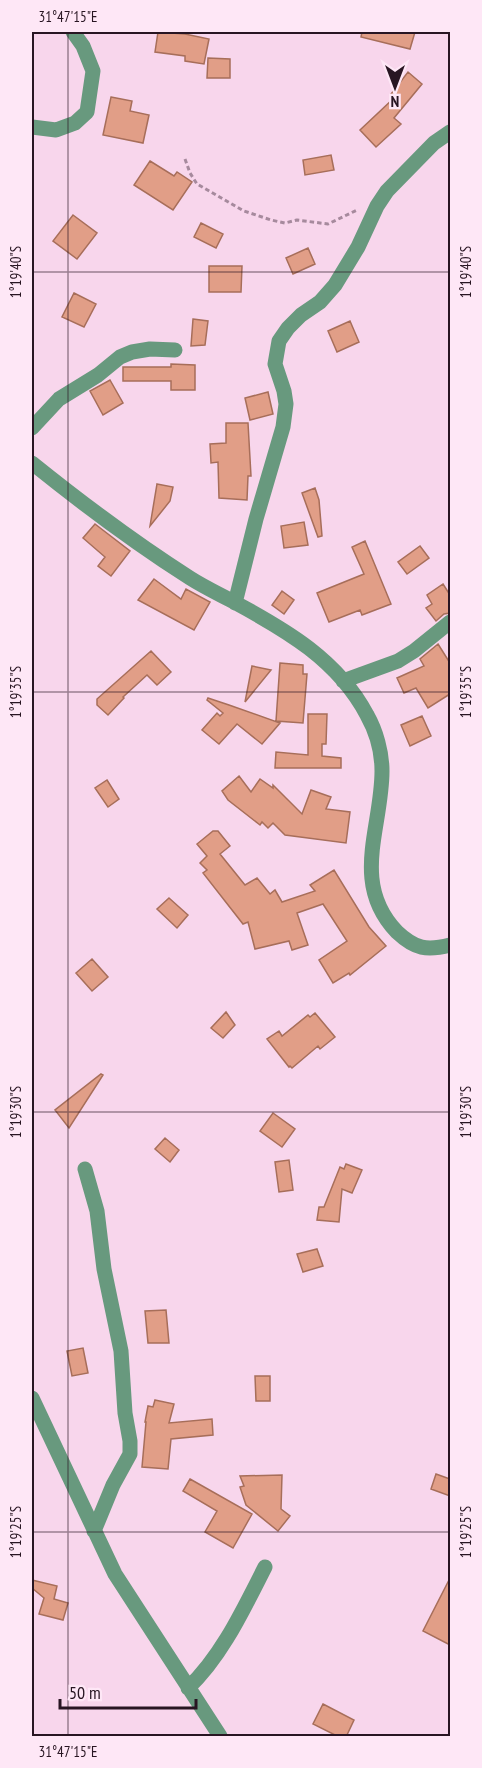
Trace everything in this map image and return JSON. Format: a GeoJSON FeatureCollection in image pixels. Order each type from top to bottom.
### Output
{"type":"FeatureCollection","features":[{"type":"Feature","properties":{"kind":"street"},"geometry":{"type":"LineString","coordinates":[[32,127],[56,130],[75,123],[87,112],[93,72],[83,46],[72,32]]}},
{"type":"Feature","properties":{"kind":"street"},"geometry":{"type":"LineString","coordinates":[[235,603],[283,427],[285,398],[275,364],[279,341],[288,328],[320,302],[335,285],[387,191],[434,143],[450,132]]}},
{"type":"Feature","properties":{"kind":"street"},"geometry":{"type":"LineString","coordinates":[[32,428],[59,399],[98,375],[120,357],[150,349],[175,350]]}},
{"type":"Feature","properties":{"kind":"street"},"geometry":{"type":"LineString","coordinates":[[32,463],[158,558],[298,639],[330,664],[366,714],[377,741],[382,769],[380,805],[370,864],[375,895],[394,929],[406,940],[419,948],[435,949],[450,945]]}},
{"type":"Feature","properties":{"kind":"street"},"geometry":{"type":"LineString","coordinates":[[343,681],[398,661],[450,622]]}},
{"type":"Feature","properties":{"kind":"street"},"geometry":{"type":"LineString","coordinates":[[85,1169],[94,1195],[104,1269],[121,1351],[125,1413],[130,1441],[130,1454],[113,1485],[94,1531]]}},
{"type":"Feature","properties":{"kind":"street"},"geometry":{"type":"LineString","coordinates":[[32,1398],[116,1574],[220,1737]]}},
{"type":"Feature","properties":{"kind":"street"},"geometry":{"type":"LineString","coordinates":[[188,1688],[199,1678],[211,1660],[266,1567]]}},
{"type":"Feature","properties":{"kind":"path"},"geometry":{"type":"LineString","coordinates":[[185,159],[197,184],[244,211],[271,220],[285,223],[297,220],[328,224],[352,212],[377,206]]}},
{"type":"Feature","properties":{"kind":"building"},"geometry":{"type":"Polygon","coordinates":[[[158,32],[209,39],[204,64],[185,61],[185,56],[155,52],[158,32]]]}},
{"type":"Feature","properties":{"kind":"building"},"geometry":{"type":"Polygon","coordinates":[[[362,32],[415,32],[410,49],[361,37],[362,32]]]}},
{"type":"Feature","properties":{"kind":"building"},"geometry":{"type":"Polygon","coordinates":[[[208,58],[230,59],[230,78],[207,78],[208,58]]]}},
{"type":"Feature","properties":{"kind":"building"},"geometry":{"type":"Polygon","coordinates":[[[408,72],[422,84],[394,118],[401,124],[376,147],[360,130],[395,97],[391,94],[408,72]]]}},
{"type":"Feature","properties":{"kind":"building"},"geometry":{"type":"Polygon","coordinates":[[[111,97],[132,101],[130,111],[149,115],[143,143],[103,135],[111,97]]]}},
{"type":"Feature","properties":{"kind":"building"},"geometry":{"type":"Polygon","coordinates":[[[331,155],[334,170],[305,175],[303,160],[331,155]]]}},
{"type":"Feature","properties":{"kind":"building"},"geometry":{"type":"Polygon","coordinates":[[[150,161],[174,176],[177,172],[192,182],[173,210],[134,185],[150,161]]]}},
{"type":"Feature","properties":{"kind":"building"},"geometry":{"type":"Polygon","coordinates":[[[73,215],[97,233],[77,259],[53,241],[73,215]]]}},
{"type":"Feature","properties":{"kind":"building"},"geometry":{"type":"Polygon","coordinates":[[[201,223],[223,234],[216,248],[194,237],[201,223]]]}},
{"type":"Feature","properties":{"kind":"building"},"geometry":{"type":"Polygon","coordinates":[[[308,248],[315,264],[293,274],[286,258],[308,248]]]}},
{"type":"Feature","properties":{"kind":"building"},"geometry":{"type":"Polygon","coordinates":[[[209,266],[242,266],[241,292],[209,292],[209,266]]]}},
{"type":"Feature","properties":{"kind":"building"},"geometry":{"type":"Polygon","coordinates":[[[74,293],[96,304],[84,327],[62,317],[74,293]]]}},
{"type":"Feature","properties":{"kind":"building"},"geometry":{"type":"Polygon","coordinates":[[[193,319],[208,321],[205,345],[191,346],[193,319]]]}},
{"type":"Feature","properties":{"kind":"building"},"geometry":{"type":"Polygon","coordinates":[[[350,321],[359,342],[337,352],[328,331],[350,321]]]}},
{"type":"Feature","properties":{"kind":"building"},"geometry":{"type":"Polygon","coordinates":[[[171,364],[195,365],[195,390],[171,390],[171,381],[123,381],[123,367],[171,367],[171,364]]]}},
{"type":"Feature","properties":{"kind":"building"},"geometry":{"type":"Polygon","coordinates":[[[110,380],[123,403],[103,415],[90,391],[110,380]]]}},
{"type":"Feature","properties":{"kind":"building"},"geometry":{"type":"Polygon","coordinates":[[[268,392],[273,414],[250,420],[245,398],[268,392]]]}},
{"type":"Feature","properties":{"kind":"building"},"geometry":{"type":"Polygon","coordinates":[[[226,423],[248,423],[251,476],[248,476],[247,500],[219,498],[218,462],[211,463],[210,444],[226,443],[226,423]]]}},
{"type":"Feature","properties":{"kind":"building"},"geometry":{"type":"Polygon","coordinates":[[[157,484],[173,487],[170,501],[150,526],[157,484]]]}},
{"type":"Feature","properties":{"kind":"building"},"geometry":{"type":"Polygon","coordinates":[[[315,488],[319,500],[322,536],[318,537],[302,493],[315,488]]]}},
{"type":"Feature","properties":{"kind":"building"},"geometry":{"type":"Polygon","coordinates":[[[304,522],[308,545],[284,548],[281,526],[304,522]]]}},
{"type":"Feature","properties":{"kind":"building"},"geometry":{"type":"Polygon","coordinates":[[[95,524],[130,551],[111,576],[98,566],[105,557],[83,538],[95,524]]]}},
{"type":"Feature","properties":{"kind":"building"},"geometry":{"type":"Polygon","coordinates":[[[365,541],[391,604],[362,615],[360,610],[329,622],[317,593],[364,574],[352,547],[365,541]]]}},
{"type":"Feature","properties":{"kind":"building"},"geometry":{"type":"Polygon","coordinates":[[[420,546],[429,558],[407,574],[398,562],[420,546]]]}},
{"type":"Feature","properties":{"kind":"building"},"geometry":{"type":"Polygon","coordinates":[[[154,579],[181,599],[186,589],[210,602],[194,630],[138,600],[154,579]]]}},
{"type":"Feature","properties":{"kind":"building"},"geometry":{"type":"Polygon","coordinates":[[[443,584],[450,595],[450,613],[444,614],[436,621],[426,608],[432,604],[427,595],[443,584]]]}},
{"type":"Feature","properties":{"kind":"building"},"geometry":{"type":"Polygon","coordinates":[[[282,591],[294,600],[284,614],[272,605],[282,591]]]}},
{"type":"Feature","properties":{"kind":"building"},"geometry":{"type":"Polygon","coordinates":[[[438,644],[450,663],[450,694],[428,708],[416,688],[404,693],[397,678],[424,666],[420,659],[438,644]]]}},
{"type":"Feature","properties":{"kind":"building"},"geometry":{"type":"Polygon","coordinates":[[[151,651],[171,672],[157,685],[147,675],[123,697],[108,715],[97,705],[97,699],[151,651]]]}},
{"type":"Feature","properties":{"kind":"building"},"geometry":{"type":"Polygon","coordinates":[[[280,663],[303,665],[303,674],[307,674],[303,723],[276,721],[280,663]]]}},
{"type":"Feature","properties":{"kind":"building"},"geometry":{"type":"Polygon","coordinates":[[[252,666],[271,670],[245,702],[252,666]]]}},
{"type":"Feature","properties":{"kind":"building"},"geometry":{"type":"Polygon","coordinates":[[[208,698],[280,723],[262,744],[237,724],[219,744],[202,730],[217,713],[220,716],[223,713],[207,700],[208,698]]]}},
{"type":"Feature","properties":{"kind":"building"},"geometry":{"type":"Polygon","coordinates":[[[308,714],[327,714],[326,744],[322,744],[322,756],[341,758],[341,768],[275,768],[276,752],[308,755],[308,714]]]}},
{"type":"Feature","properties":{"kind":"building"},"geometry":{"type":"Polygon","coordinates":[[[422,716],[431,736],[410,746],[401,725],[422,716]]]}},
{"type":"Feature","properties":{"kind":"building"},"geometry":{"type":"Polygon","coordinates":[[[239,776],[251,792],[260,779],[273,788],[273,785],[302,814],[311,790],[331,797],[326,809],[350,812],[346,843],[285,835],[273,823],[268,828],[262,822],[260,825],[228,800],[222,791],[239,776]]]}},
{"type":"Feature","properties":{"kind":"building"},"geometry":{"type":"Polygon","coordinates":[[[107,780],[119,799],[108,807],[95,788],[107,780]]]}},
{"type":"Feature","properties":{"kind":"building"},"geometry":{"type":"Polygon","coordinates":[[[213,831],[218,831],[230,846],[220,854],[245,885],[257,878],[270,894],[275,890],[282,902],[315,891],[310,885],[334,870],[369,927],[386,946],[350,975],[349,973],[333,983],[319,960],[347,941],[323,904],[297,913],[308,945],[292,950],[289,941],[255,949],[248,922],[243,924],[203,873],[207,870],[200,863],[207,856],[197,844],[213,831]]]}},
{"type":"Feature","properties":{"kind":"building"},"geometry":{"type":"Polygon","coordinates":[[[169,898],[188,915],[177,928],[157,909],[169,898]]]}},
{"type":"Feature","properties":{"kind":"building"},"geometry":{"type":"Polygon","coordinates":[[[92,959],[108,977],[92,991],[76,973],[92,959]]]}},
{"type":"Feature","properties":{"kind":"building"},"geometry":{"type":"Polygon","coordinates":[[[226,1012],[235,1025],[223,1038],[211,1028],[226,1012]]]}},
{"type":"Feature","properties":{"kind":"building"},"geometry":{"type":"Polygon","coordinates":[[[315,1013],[335,1037],[320,1049],[318,1046],[292,1068],[289,1067],[267,1039],[279,1031],[282,1036],[308,1015],[310,1017],[315,1013]]]}},
{"type":"Feature","properties":{"kind":"building"},"geometry":{"type":"Polygon","coordinates":[[[101,1074],[103,1075],[69,1128],[55,1110],[101,1074]]]}},
{"type":"Feature","properties":{"kind":"building"},"geometry":{"type":"Polygon","coordinates":[[[273,1113],[295,1129],[282,1147],[260,1131],[273,1113]]]}},
{"type":"Feature","properties":{"kind":"building"},"geometry":{"type":"Polygon","coordinates":[[[165,1138],[179,1150],[170,1162],[155,1149],[165,1138]]]}},
{"type":"Feature","properties":{"kind":"building"},"geometry":{"type":"Polygon","coordinates":[[[289,1160],[293,1190],[279,1192],[275,1162],[289,1160]]]}},
{"type":"Feature","properties":{"kind":"building"},"geometry":{"type":"Polygon","coordinates":[[[346,1164],[362,1170],[352,1193],[342,1189],[339,1222],[317,1220],[319,1207],[324,1207],[340,1167],[344,1169],[346,1164]]]}},
{"type":"Feature","properties":{"kind":"building"},"geometry":{"type":"Polygon","coordinates":[[[317,1249],[323,1266],[303,1272],[297,1254],[317,1249]]]}},
{"type":"Feature","properties":{"kind":"building"},"geometry":{"type":"Polygon","coordinates":[[[166,1310],[169,1343],[148,1343],[145,1311],[166,1310]]]}},
{"type":"Feature","properties":{"kind":"building"},"geometry":{"type":"Polygon","coordinates":[[[83,1348],[88,1373],[72,1376],[67,1351],[83,1348]]]}},
{"type":"Feature","properties":{"kind":"building"},"geometry":{"type":"Polygon","coordinates":[[[255,1376],[270,1376],[270,1401],[256,1401],[255,1376]]]}},
{"type":"Feature","properties":{"kind":"building"},"geometry":{"type":"Polygon","coordinates":[[[155,1400],[174,1404],[169,1423],[212,1419],[213,1435],[171,1439],[168,1469],[142,1467],[148,1406],[153,1407],[155,1400]]]}},
{"type":"Feature","properties":{"kind":"building"},"geometry":{"type":"Polygon","coordinates":[[[436,1474],[450,1479],[450,1496],[431,1489],[436,1474]]]}},
{"type":"Feature","properties":{"kind":"building"},"geometry":{"type":"Polygon","coordinates":[[[282,1475],[281,1509],[290,1516],[278,1531],[246,1505],[240,1487],[244,1486],[240,1476],[282,1475]]]}},
{"type":"Feature","properties":{"kind":"building"},"geometry":{"type":"Polygon","coordinates":[[[190,1479],[252,1514],[233,1548],[205,1532],[217,1511],[183,1491],[190,1479]]]}},
{"type":"Feature","properties":{"kind":"building"},"geometry":{"type":"Polygon","coordinates":[[[450,1578],[450,1645],[423,1631],[450,1578]]]}},
{"type":"Feature","properties":{"kind":"building"},"geometry":{"type":"Polygon","coordinates":[[[32,1580],[57,1586],[54,1599],[68,1603],[63,1620],[39,1614],[44,1598],[32,1588],[32,1580]]]}},
{"type":"Feature","properties":{"kind":"building"},"geometry":{"type":"Polygon","coordinates":[[[323,1704],[354,1720],[346,1737],[339,1737],[313,1724],[323,1704]]]}}]}
